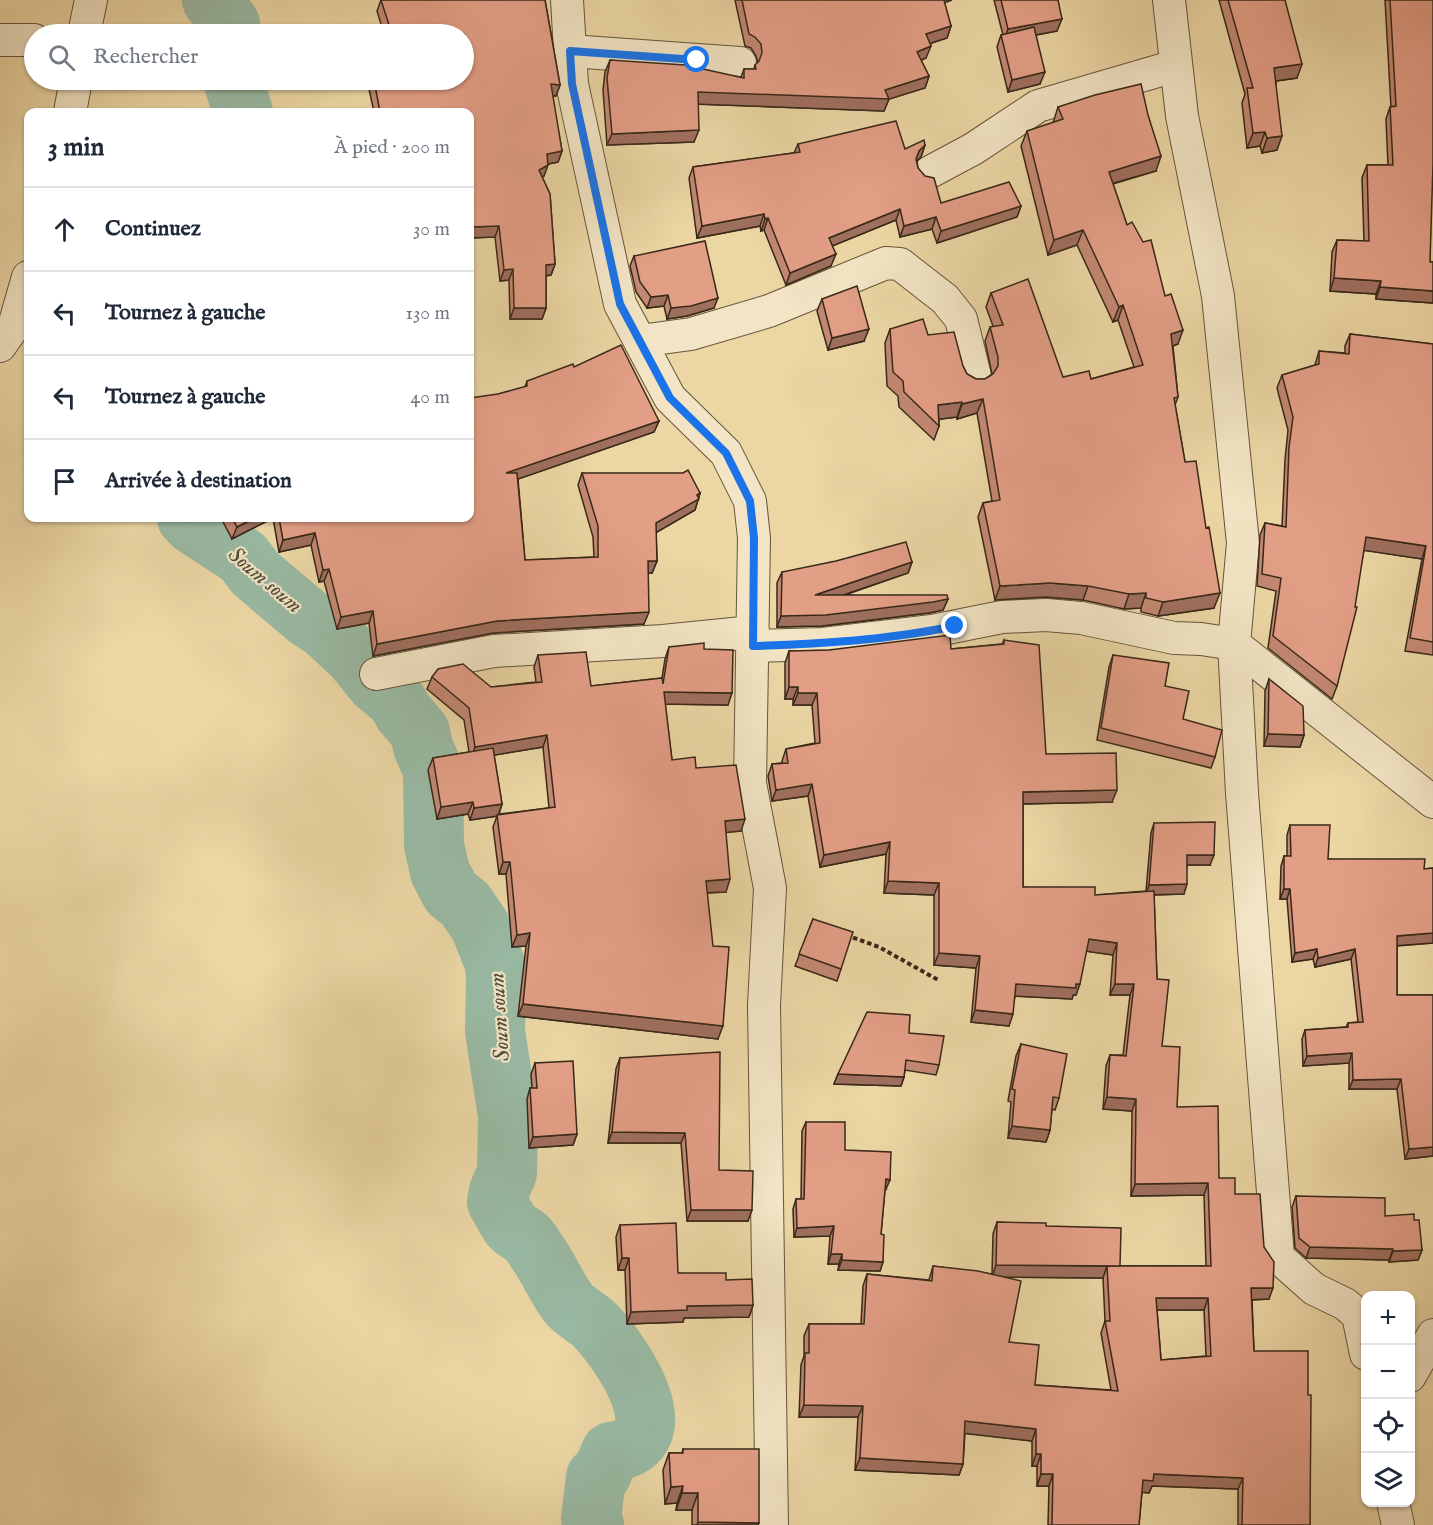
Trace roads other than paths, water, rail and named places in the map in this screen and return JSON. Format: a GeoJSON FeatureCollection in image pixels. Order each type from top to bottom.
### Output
{"type":"FeatureCollection","features":[{"type":"Feature","properties":{"kind":"street"},"geometry":{"type":"LineString","coordinates":[[84,24],[92,0]]}},
{"type":"Feature","properties":{"kind":"street"},"geometry":{"type":"LineString","coordinates":[[567,0],[572,84],[620,304],[670,398],[726,453],[750,501],[754,538],[750,783],[770,888],[764,1005],[772,1525]]}},
{"type":"Feature","properties":{"kind":"street"},"geometry":{"type":"LineString","coordinates":[[1169,0],[1182,116],[1220,308],[1243,543],[1234,644],[1243,803],[1278,1257],[1314,1289],[1344,1304],[1358,1315],[1363,1345]]}},
{"type":"Feature","properties":{"kind":"street"},"geometry":{"type":"LineString","coordinates":[[0,40],[24,40]]}},
{"type":"Feature","properties":{"kind":"street"},"geometry":{"type":"LineString","coordinates":[[570,51],[740,63]]}},
{"type":"Feature","properties":{"kind":"street"},"geometry":{"type":"LineString","coordinates":[[930,172],[974,149],[1038,106],[1175,66]]}},
{"type":"Feature","properties":{"kind":"street"},"geometry":{"type":"LineString","coordinates":[[71,108],[73,90]]}},
{"type":"Feature","properties":{"kind":"street"},"geometry":{"type":"LineString","coordinates":[[640,341],[691,334],[769,311],[886,263],[900,264],[945,299],[961,319],[975,376]]}},
{"type":"Feature","properties":{"kind":"street"},"geometry":{"type":"LineString","coordinates":[[0,346],[14,326],[24,291]]}},
{"type":"Feature","properties":{"kind":"street"},"geometry":{"type":"LineString","coordinates":[[376,674],[494,651],[663,641],[753,639],[823,644],[932,631],[1002,617],[1046,615],[1092,620],[1174,638],[1234,644],[1433,802]]}},
{"type":"Feature","properties":{"kind":"street"},"geometry":{"type":"LineString","coordinates":[[1415,1367],[1433,1335]]}},
{"type":"Feature","properties":{"kind":"street"},"geometry":{"type":"LineString","coordinates":[[1394,1507],[1398,1525]]}},
{"type":"Feature","properties":{"kind":"waterway","name":"Soum soum"},"geometry":{"type":"LineString","coordinates":[[212,0],[230,24]]}},
{"type":"Feature","properties":{"kind":"waterway","name":"Soum soum"},"geometry":{"type":"LineString","coordinates":[[236,90],[242,108]]}},
{"type":"Feature","properties":{"kind":"waterway","name":"Soum soum"},"geometry":{"type":"LineString","coordinates":[[191,522],[243,557],[255,573],[308,618],[324,628],[354,656],[376,683],[397,701],[420,732],[423,747],[433,770],[434,845],[440,872],[451,893],[465,904],[480,926],[495,964],[495,1031],[508,1116],[507,1173],[497,1202],[511,1226],[532,1244],[568,1303],[596,1326],[607,1339],[632,1376],[641,1396],[645,1415],[643,1432],[632,1445],[611,1452],[601,1475],[596,1477],[591,1519],[594,1525]]}}]}
